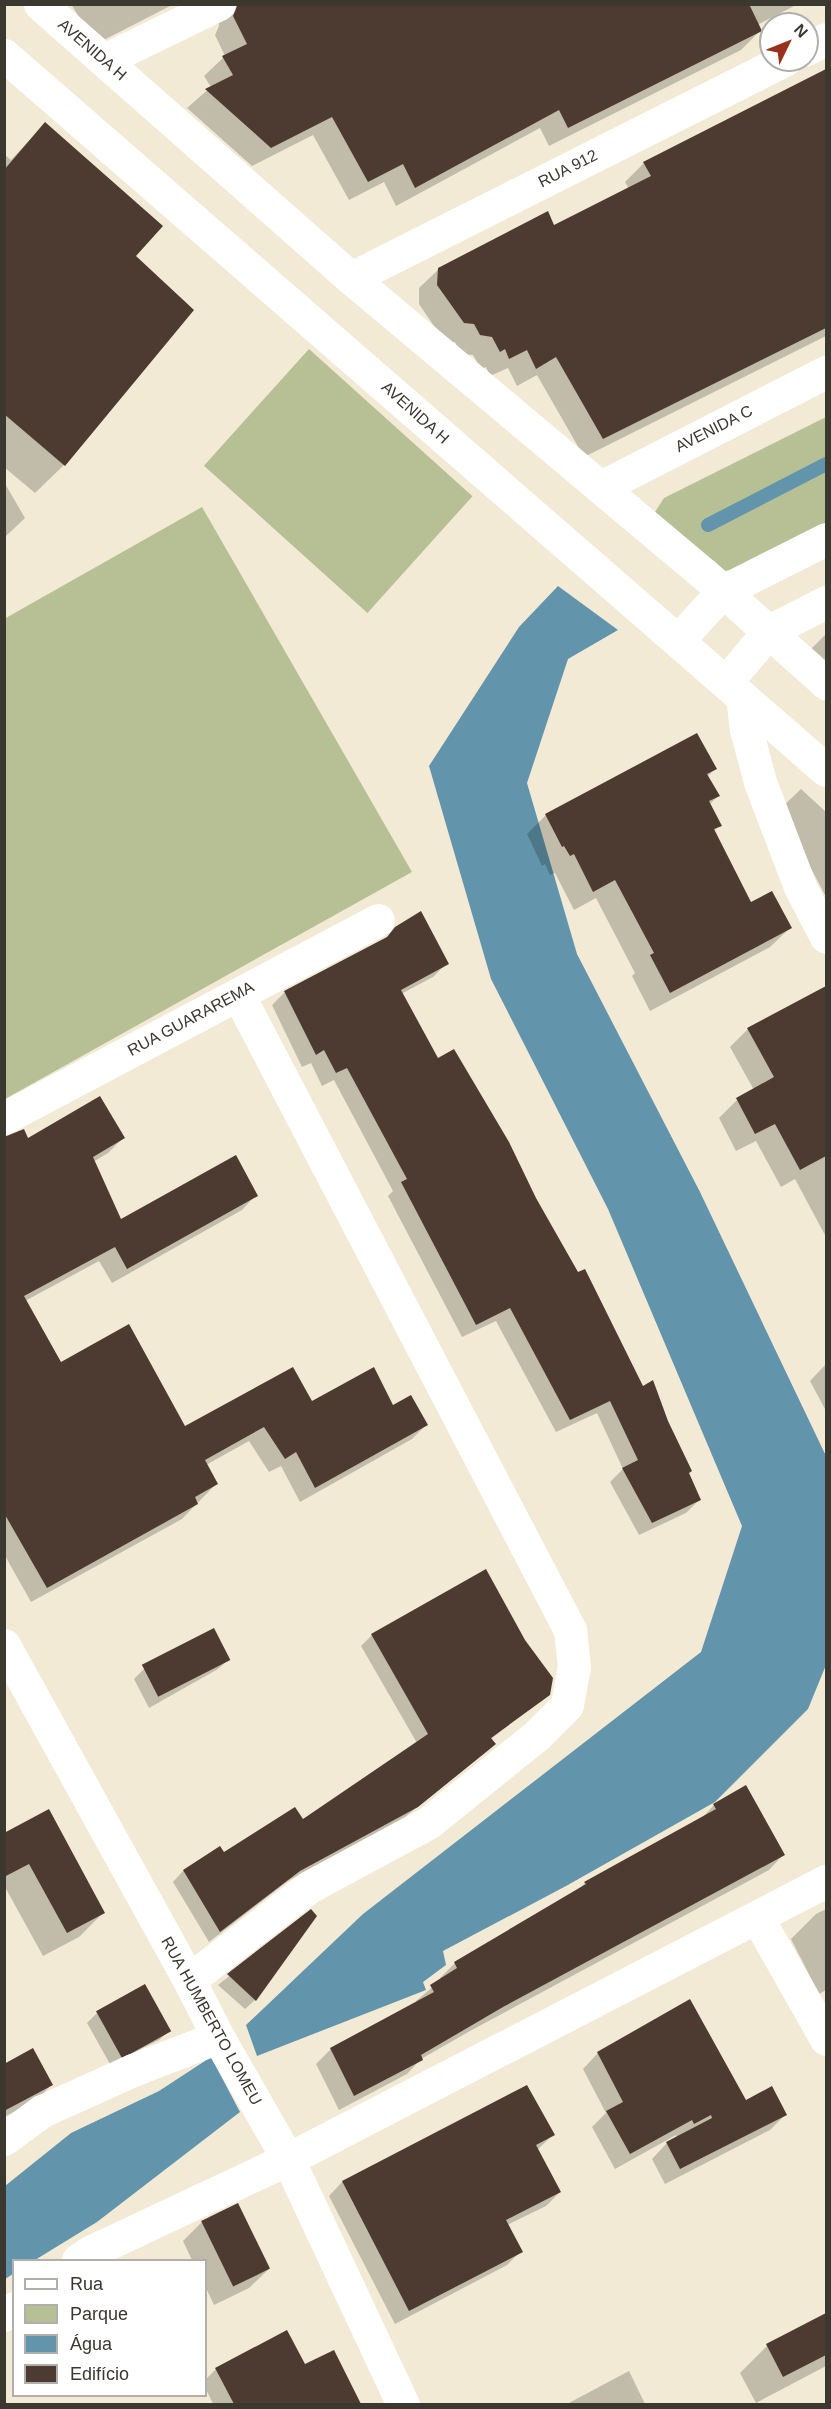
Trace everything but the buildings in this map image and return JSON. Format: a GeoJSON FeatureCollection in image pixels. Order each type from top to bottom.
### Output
{"type":"FeatureCollection","features":[{"type":"Feature","properties":{"kind":"street","name":"AVENIDA H"},"geometry":{"type":"LineString","coordinates":[[40,4],[351,278],[723,591],[826,683]]}},
{"type":"Feature","properties":{"kind":"street"},"geometry":{"type":"LineString","coordinates":[[104,60],[219,4]]}},
{"type":"Feature","properties":{"kind":"street","name":"AVENIDA H"},"geometry":{"type":"LineString","coordinates":[[4,55],[826,770]]}},
{"type":"Feature","properties":{"kind":"street","name":"RUA 912"},"geometry":{"type":"LineString","coordinates":[[351,278],[761,72]]}},
{"type":"Feature","properties":{"kind":"street","name":"AVENIDA C"},"geometry":{"type":"LineString","coordinates":[[601,487],[826,372]]}},
{"type":"Feature","properties":{"kind":"street"},"geometry":{"type":"LineString","coordinates":[[678,640],[723,591],[826,539]]}},
{"type":"Feature","properties":{"kind":"street"},"geometry":{"type":"LineString","coordinates":[[826,602],[769,631],[734,690],[760,782],[800,887],[826,938]]}},
{"type":"Feature","properties":{"kind":"street","name":"RUA GUARAREMA"},"geometry":{"type":"LineString","coordinates":[[4,1118],[378,920]]}},
{"type":"Feature","properties":{"kind":"street"},"geometry":{"type":"LineString","coordinates":[[189,1980],[309,1887],[428,1823],[537,1735],[567,1704],[574,1667],[570,1630],[238,994]]}},
{"type":"Feature","properties":{"kind":"street","name":"RUA HUMBERTO LOMEU"},"geometry":{"type":"LineString","coordinates":[[4,1645],[189,1980],[218,2037],[288,2159],[403,2404]]}},
{"type":"Feature","properties":{"kind":"street"},"geometry":{"type":"LineString","coordinates":[[80,2259],[288,2159],[826,1881]]}},
{"type":"Feature","properties":{"kind":"street"},"geometry":{"type":"LineString","coordinates":[[757,1917],[826,2038]]}},
{"type":"Feature","properties":{"kind":"street"},"geometry":{"type":"LineString","coordinates":[[4,2139],[42,2111],[133,2070],[218,2037]]}},
{"type":"Feature","properties":{"kind":"green space"},"geometry":{"type":"Polygon","coordinates":[[[309,349],[472,496],[367,613],[204,466],[309,349]]]}},
{"type":"Feature","properties":{"kind":"green space"},"geometry":{"type":"Polygon","coordinates":[[[826,417],[826,525],[746,568],[717,572],[653,515],[664,498],[826,417]]]}},
{"type":"Feature","properties":{"kind":"green space"},"geometry":{"type":"Polygon","coordinates":[[[202,507],[412,872],[5,1099],[4,619],[202,507]]]}},
{"type":"Feature","properties":{"kind":"water"},"geometry":{"type":"Polygon","coordinates":[[[558,586],[618,630],[568,659],[527,783],[577,954],[700,1192],[826,1456],[826,1665],[808,1709],[715,1802],[566,1886],[443,1951],[446,1965],[423,1982],[426,1990],[257,2056],[246,2025],[363,1914],[701,1652],[742,1526],[608,1209],[491,979],[429,766],[519,627],[558,586]]]}},
{"type":"Feature","properties":{"kind":"water"},"geometry":{"type":"Polygon","coordinates":[[[211,2057],[240,2112],[97,2222],[37,2259],[12,2259],[12,2275],[5,2279],[5,2186],[71,2133],[159,2091],[211,2057]]]}},
{"type":"Feature","properties":{"kind":"waterway"},"geometry":{"type":"LineString","coordinates":[[708,525],[826,464]]}}]}
